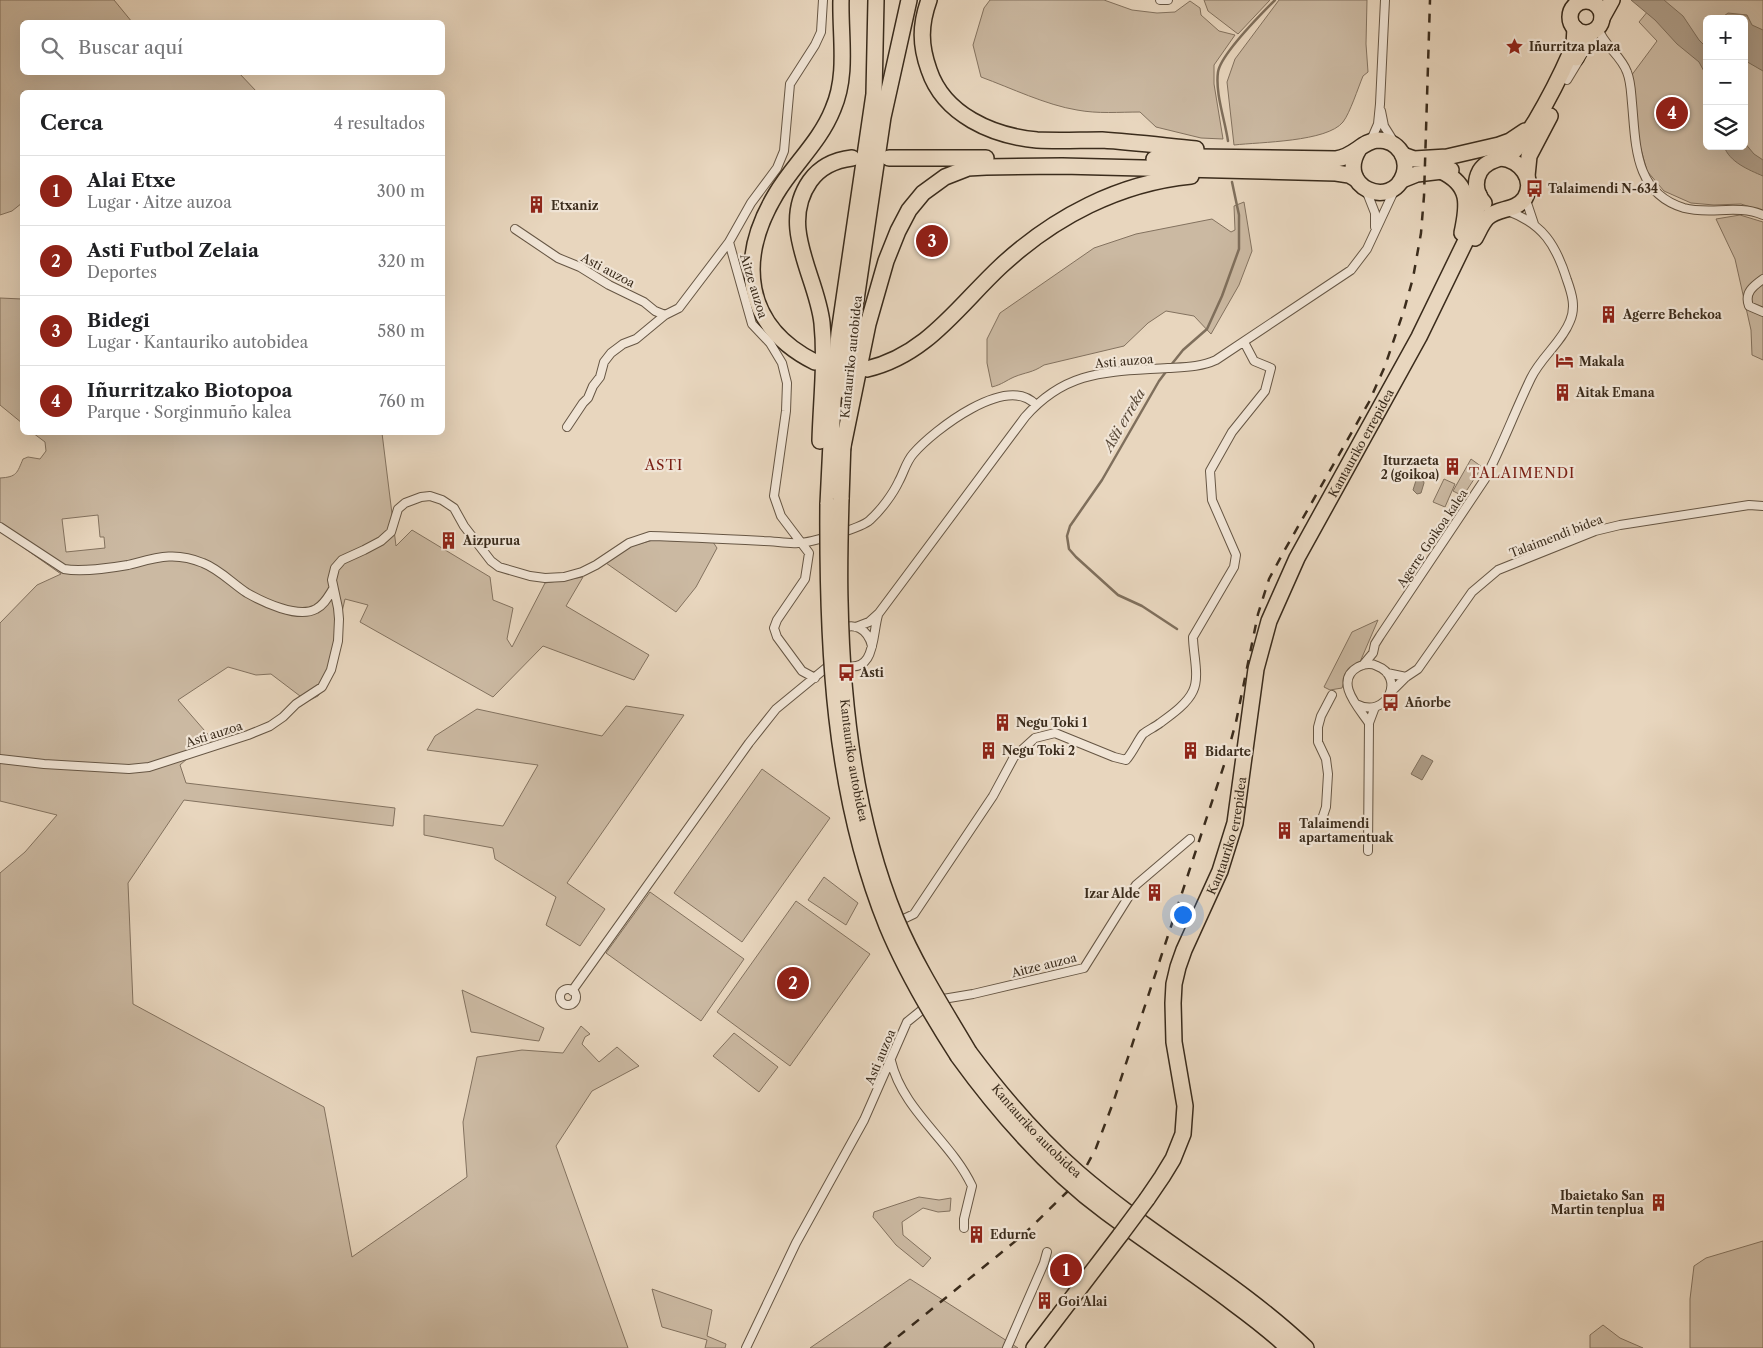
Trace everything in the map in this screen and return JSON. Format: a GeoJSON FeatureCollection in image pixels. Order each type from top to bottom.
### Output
{"type":"FeatureCollection","features":[{"type":"Feature","properties":{"kind":"highway"},"geometry":{"type":"LineString","coordinates":[[814,362],[790,347],[777,335],[767,321],[760,308],[753,286],[752,253],[760,225],[776,193],[820,134],[834,108],[842,74],[841,0]]}},
{"type":"Feature","properties":{"kind":"highway","name":"Kantauriko autobidea"},"geometry":{"type":"LineString","coordinates":[[876,0],[874,94],[838,342],[833,402],[830,502],[840,600],[845,690],[850,737],[860,799],[871,846],[893,910],[912,956],[981,1088],[1034,1148],[1068,1182],[1275,1334],[1288,1348]]}},
{"type":"Feature","properties":{"kind":"highway","name":"Kantauriko autobidea"},"geometry":{"type":"LineString","coordinates":[[909,0],[883,117],[862,252],[849,358],[842,451],[830,502],[822,553],[828,573],[833,681],[839,738],[849,802],[864,862],[888,927],[912,980],[963,1054],[1041,1137],[1077,1172],[1119,1206],[1281,1324],[1306,1348]]}},
{"type":"Feature","properties":{"kind":"highway"},"geometry":{"type":"LineString","coordinates":[[929,0],[921,32],[922,47],[930,75],[938,91],[948,102],[959,113],[977,123],[1007,134],[1036,140],[1123,142],[1205,150],[1249,158]]}},
{"type":"Feature","properties":{"kind":"highway"},"geometry":{"type":"LineString","coordinates":[[1419,337],[1462,268],[1488,217],[1520,203],[1525,197],[1528,187],[1527,163],[1532,148],[1567,80],[1579,50],[1597,26],[1612,0]]}},
{"type":"Feature","properties":{"kind":"highway"},"geometry":{"type":"LineString","coordinates":[[1419,337],[1471,230],[1476,213],[1480,170],[1496,159],[1510,154],[1520,144],[1546,105],[1574,45],[1575,28],[1571,20],[1572,10],[1587,1],[1600,8],[1597,26]]}},
{"type":"Feature","properties":{"kind":"highway"},"geometry":{"type":"LineString","coordinates":[[1575,28],[1585,33],[1597,26]]}},
{"type":"Feature","properties":{"kind":"highway"},"geometry":{"type":"LineString","coordinates":[[1404,154],[1446,157],[1500,145],[1517,137],[1535,121]]}},
{"type":"Feature","properties":{"kind":"highway"},"geometry":{"type":"LineString","coordinates":[[889,158],[1249,158],[1336,160],[1350,156],[1364,146],[1380,140],[1404,154],[1430,162],[1510,159],[1517,163],[1527,176]]}},
{"type":"Feature","properties":{"kind":"highway"},"geometry":{"type":"LineString","coordinates":[[1361,184],[1354,172],[1353,164],[1364,146]]}},
{"type":"Feature","properties":{"kind":"highway"},"geometry":{"type":"LineString","coordinates":[[1400,183],[1405,172],[1404,154]]}},
{"type":"Feature","properties":{"kind":"highway"},"geometry":{"type":"LineString","coordinates":[[830,502],[824,339],[818,303],[799,237],[797,213],[802,195],[813,177],[829,165],[852,158]]}},
{"type":"Feature","properties":{"kind":"highway"},"geometry":{"type":"LineString","coordinates":[[842,451],[868,324],[886,261],[898,231],[909,210],[923,193],[945,177],[968,168],[1062,166],[1336,173],[1348,175],[1378,193],[1392,190],[1400,183],[1417,174],[1457,171],[1463,174],[1478,190],[1488,206],[1504,210]]}},
{"type":"Feature","properties":{"kind":"highway"},"geometry":{"type":"LineString","coordinates":[[867,369],[883,365],[916,348],[938,330],[1019,250],[1052,225],[1073,213],[1104,198],[1147,183],[1231,171]]}},
{"type":"Feature","properties":{"kind":"highway"},"geometry":{"type":"LineString","coordinates":[[1441,171],[1452,176],[1461,186],[1466,199],[1465,218],[1452,262],[1452,270]]}},
{"type":"Feature","properties":{"kind":"highway","name":"Kantauriko errepidea"},"geometry":{"type":"LineString","coordinates":[[1034,1348],[1162,1178],[1173,1159],[1183,1134],[1185,1106],[1174,1042],[1174,984],[1184,950],[1220,871],[1235,823],[1254,684],[1264,636],[1280,594],[1298,558],[1419,337]]}},
{"type":"Feature","properties":{"kind":"street","name":"Aitze auzoa"},"geometry":{"type":"LineString","coordinates":[[815,678],[801,670],[777,637],[774,628],[777,620],[805,579],[808,553],[781,516],[774,496],[786,411],[787,383],[782,363],[770,343],[752,324],[729,242],[751,203],[777,168],[784,151],[790,84],[815,45],[821,32],[823,0]]}},
{"type":"Feature","properties":{"kind":"street"},"geometry":{"type":"LineString","coordinates":[[1160,0],[1168,0]]}},
{"type":"Feature","properties":{"kind":"street"},"geometry":{"type":"LineString","coordinates":[[1364,146],[1376,130],[1380,104],[1384,0]]}},
{"type":"Feature","properties":{"kind":"street"},"geometry":{"type":"LineString","coordinates":[[1597,26],[1602,38],[1622,62],[1628,74],[1638,160],[1643,175],[1651,186],[1669,201],[1684,208],[1705,211],[1743,209],[1763,215]]}},
{"type":"Feature","properties":{"kind":"street"},"geometry":{"type":"LineString","coordinates":[[1567,80],[1587,48],[1599,43],[1612,49]]}},
{"type":"Feature","properties":{"kind":"street"},"geometry":{"type":"LineString","coordinates":[[1380,104],[1384,126],[1404,154]]}},
{"type":"Feature","properties":{"kind":"street","name":"Asti auzoa"},"geometry":{"type":"LineString","coordinates":[[856,627],[869,622],[879,613],[1021,421],[1036,405],[1058,388],[1088,376],[1114,371],[1200,365],[1211,362],[1244,342],[1345,276],[1362,257],[1390,198],[1400,183]]}},
{"type":"Feature","properties":{"kind":"street","name":"Asti auzoa"},"geometry":{"type":"LineString","coordinates":[[1361,184],[1375,212],[1374,232]]}},
{"type":"Feature","properties":{"kind":"street"},"geometry":{"type":"LineString","coordinates":[[1525,197],[1534,224]]}},
{"type":"Feature","properties":{"kind":"street"},"geometry":{"type":"LineString","coordinates":[[1504,210],[1534,224]]}},
{"type":"Feature","properties":{"kind":"street","name":"Agerre Goikoa kalea"},"geometry":{"type":"LineString","coordinates":[[1363,665],[1373,653],[1375,644],[1380,636],[1485,479],[1534,372],[1570,321],[1573,309],[1572,296],[1562,263],[1549,239],[1534,224]]}},
{"type":"Feature","properties":{"kind":"street","name":"Asti auzoa"},"geometry":{"type":"LineString","coordinates":[[515,229],[558,258],[580,266],[609,285],[644,302],[655,311],[665,315]]}},
{"type":"Feature","properties":{"kind":"street"},"geometry":{"type":"LineString","coordinates":[[567,427],[588,398],[593,386],[600,377],[604,362],[611,353],[623,344],[636,338],[665,315],[679,308],[729,242]]}},
{"type":"Feature","properties":{"kind":"street"},"geometry":{"type":"LineString","coordinates":[[1763,279],[1752,287],[1748,293],[1747,300],[1749,306],[1763,312]]}},
{"type":"Feature","properties":{"kind":"street"},"geometry":{"type":"LineString","coordinates":[[894,924],[914,914],[992,796],[1014,757],[1035,738],[1055,733],[1126,760],[1143,734],[1181,706],[1193,691],[1196,659],[1193,649],[1193,637],[1234,567],[1236,555],[1212,500],[1210,471],[1232,432],[1265,392],[1271,368],[1254,361],[1244,342]]}},
{"type":"Feature","properties":{"kind":"street"},"geometry":{"type":"LineString","coordinates":[[801,543],[860,527],[870,521],[892,493],[912,454],[969,410],[989,400],[1018,396],[1030,398],[1036,405]]}},
{"type":"Feature","properties":{"kind":"street","name":"Asti auzoa"},"geometry":{"type":"LineString","coordinates":[[0,759],[44,764],[129,769],[149,767],[270,726],[283,717],[296,704],[322,687],[331,670],[338,641],[339,619],[332,580],[335,568],[342,560],[364,550],[386,536],[390,532],[398,509],[405,503],[421,497],[430,496],[442,500],[454,508],[464,526],[491,561],[499,567],[530,576],[545,578],[564,577],[582,572],[629,543],[650,536],[801,543]]}},
{"type":"Feature","properties":{"kind":"street","name":"Talaimendi bidea"},"geometry":{"type":"LineString","coordinates":[[1391,692],[1406,677],[1421,666],[1472,592],[1498,570],[1596,531],[1620,525],[1748,506],[1763,506]]}},
{"type":"Feature","properties":{"kind":"street","name":"Asti auzoa"},"geometry":{"type":"LineString","coordinates":[[0,527],[64,569],[74,570],[126,565],[149,559],[181,556],[204,563],[249,594],[280,608],[297,612],[314,611],[321,606],[333,589]]}},
{"type":"Feature","properties":{"kind":"street","name":"Asti auzoa"},"geometry":{"type":"LineString","coordinates":[[872,646],[874,628],[879,613]]}},
{"type":"Feature","properties":{"kind":"street"},"geometry":{"type":"LineString","coordinates":[[842,682],[856,666],[868,659],[872,646],[866,632],[856,627],[844,627],[837,631],[833,638],[831,645],[832,653],[836,660],[843,665],[856,666]]}},
{"type":"Feature","properties":{"kind":"street"},"geometry":{"type":"LineString","coordinates":[[1356,704],[1369,708],[1376,707],[1386,700],[1391,692],[1387,673],[1379,666],[1373,653]]}},
{"type":"Feature","properties":{"kind":"street"},"geometry":{"type":"LineString","coordinates":[[572,990],[749,743],[776,709],[836,660]]}},
{"type":"Feature","properties":{"kind":"street"},"geometry":{"type":"LineString","coordinates":[[1369,723],[1348,693],[1348,682],[1355,669],[1371,664],[1379,666]]}},
{"type":"Feature","properties":{"kind":"street"},"geometry":{"type":"LineString","coordinates":[[843,665],[844,730],[856,802],[876,875],[894,924],[932,1001]]}},
{"type":"Feature","properties":{"kind":"street"},"geometry":{"type":"LineString","coordinates":[[824,671],[842,682]]}},
{"type":"Feature","properties":{"kind":"street"},"geometry":{"type":"LineString","coordinates":[[1387,673],[1406,677]]}},
{"type":"Feature","properties":{"kind":"street"},"geometry":{"type":"LineString","coordinates":[[1322,819],[1326,807],[1328,774],[1326,759],[1318,742],[1318,727],[1321,716],[1332,695]]}},
{"type":"Feature","properties":{"kind":"street"},"geometry":{"type":"LineString","coordinates":[[1368,851],[1369,723],[1376,707]]}},
{"type":"Feature","properties":{"kind":"street","name":"Aitze auzoa"},"geometry":{"type":"LineString","coordinates":[[932,1001],[973,994],[1084,968],[1136,885],[1190,839]]}},
{"type":"Feature","properties":{"kind":"street","name":"Asti auzoa"},"geometry":{"type":"LineString","coordinates":[[746,1348],[796,1243],[864,1120],[907,1022],[932,1001]]}},
{"type":"Feature","properties":{"kind":"street"},"geometry":{"type":"LineString","coordinates":[[891,1061],[897,1079],[907,1096],[958,1162],[972,1186],[965,1214],[964,1228]]}},
{"type":"Feature","properties":{"kind":"street"},"geometry":{"type":"LineString","coordinates":[[1007,1348],[1044,1264],[1047,1252]]}},
{"type":"Feature","properties":{"kind":"shaded area"},"geometry":{"type":"Polygon","coordinates":[[[0,0],[114,0],[130,20],[20,20],[20,75],[241,75],[255,90],[20,90],[20,205],[12,211],[0,215],[0,0]]]}},
{"type":"Feature","properties":{"kind":"shaded area"},"geometry":{"type":"Polygon","coordinates":[[[990,0],[1104,0],[1132,10],[1157,13],[1175,12],[1190,1],[1200,8],[1201,15],[1219,31],[1235,35],[1214,65],[1214,84],[1223,139],[1201,138],[1156,127],[1140,112],[1093,112],[1065,108],[981,77],[973,45],[984,8],[990,0]]]}},
{"type":"Feature","properties":{"kind":"shaded area"},"geometry":{"type":"Polygon","coordinates":[[[1204,0],[1270,0],[1238,34],[1208,11],[1204,0]]]}},
{"type":"Feature","properties":{"kind":"shaded area"},"geometry":{"type":"Polygon","coordinates":[[[1279,0],[1367,0],[1366,44],[1368,72],[1363,76],[1346,118],[1335,129],[1323,134],[1292,140],[1234,145],[1227,82],[1235,59],[1279,0]]]}},
{"type":"Feature","properties":{"kind":"shaded area"},"geometry":{"type":"Polygon","coordinates":[[[1631,0],[1664,0],[1683,16],[1703,44],[1703,70],[1699,62],[1677,44],[1655,20],[1631,0]]]}},
{"type":"Feature","properties":{"kind":"shaded area"},"geometry":{"type":"Polygon","coordinates":[[[1657,0],[1763,0],[1763,211],[1741,204],[1714,205],[1691,203],[1664,191],[1647,171],[1639,142],[1631,76],[1657,41],[1639,22],[1657,0]]]}},
{"type":"Feature","properties":{"kind":"shaded area"},"geometry":{"type":"Polygon","coordinates":[[[1728,13],[1747,15],[1725,15],[1728,13]]]}},
{"type":"Feature","properties":{"kind":"shaded area"},"geometry":{"type":"Polygon","coordinates":[[[1748,17],[1752,25],[1763,30],[1763,71],[1748,62],[1748,17]]]}},
{"type":"Feature","properties":{"kind":"shaded area"},"geometry":{"type":"Polygon","coordinates":[[[1748,147],[1763,160],[1763,176],[1735,161],[1726,150],[1748,150],[1748,147]]]}},
{"type":"Feature","properties":{"kind":"shaded area"},"geometry":{"type":"Polygon","coordinates":[[[1244,202],[1252,251],[1239,285],[1211,334],[1194,316],[1166,311],[1148,323],[1124,346],[1044,365],[992,387],[987,363],[987,339],[1000,313],[1094,248],[1136,234],[1212,219],[1231,232],[1235,230],[1234,206],[1244,202]]]}},
{"type":"Feature","properties":{"kind":"shaded area"},"geometry":{"type":"Polygon","coordinates":[[[1740,215],[1763,222],[1763,360],[1752,355],[1751,330],[1735,259],[1716,219],[1740,215]]]}},
{"type":"Feature","properties":{"kind":"shaded area"},"geometry":{"type":"Polygon","coordinates":[[[0,298],[20,299],[20,421],[0,405],[0,298]]]}},
{"type":"Feature","properties":{"kind":"shaded area"},"geometry":{"type":"Polygon","coordinates":[[[36,435],[382,435],[396,546],[412,530],[490,577],[493,600],[513,608],[507,639],[512,647],[545,583],[583,577],[566,606],[649,655],[634,680],[543,646],[493,697],[360,622],[368,605],[345,599],[324,688],[318,696],[310,700],[300,696],[271,674],[256,675],[228,667],[178,700],[211,738],[180,765],[186,783],[395,808],[393,826],[184,800],[128,883],[133,1004],[324,1107],[352,1257],[467,1177],[463,1122],[477,1057],[522,1050],[563,1053],[581,1026],[590,1034],[585,1037],[582,1044],[599,1062],[617,1047],[639,1066],[592,1091],[556,1146],[628,1348],[0,1348],[0,873],[25,852],[57,815],[0,801],[0,623],[37,585],[61,574],[0,531],[0,478],[10,477],[16,473],[23,459],[28,457],[40,459],[46,451],[45,442],[36,435]],[[98,515],[62,519],[66,552],[105,548],[104,537],[100,537],[98,515]]]}},
{"type":"Feature","properties":{"kind":"shaded area"},"geometry":{"type":"Polygon","coordinates":[[[1471,459],[1482,467],[1463,496],[1453,491],[1471,459]]]}},
{"type":"Feature","properties":{"kind":"shaded area"},"geometry":{"type":"Polygon","coordinates":[[[1422,473],[1424,483],[1421,493],[1417,494],[1413,490],[1418,474],[1422,473]]]}},
{"type":"Feature","properties":{"kind":"shaded area"},"geometry":{"type":"Polygon","coordinates":[[[1444,479],[1455,484],[1445,507],[1433,502],[1444,479]]]}},
{"type":"Feature","properties":{"kind":"shaded area"},"geometry":{"type":"Polygon","coordinates":[[[653,540],[713,542],[717,548],[696,587],[676,612],[606,563],[632,546],[653,540]]]}},
{"type":"Feature","properties":{"kind":"shaded area"},"geometry":{"type":"Polygon","coordinates":[[[1378,620],[1360,662],[1347,672],[1342,688],[1330,690],[1324,687],[1352,632],[1378,620]]]}},
{"type":"Feature","properties":{"kind":"shaded area"},"geometry":{"type":"Polygon","coordinates":[[[626,706],[684,715],[567,883],[605,909],[580,946],[546,925],[556,897],[495,859],[493,848],[424,835],[424,815],[503,826],[538,765],[427,750],[435,736],[477,709],[602,736],[626,706]]]}},
{"type":"Feature","properties":{"kind":"shaded area"},"geometry":{"type":"Polygon","coordinates":[[[1422,755],[1433,761],[1422,780],[1411,774],[1422,755]]]}},
{"type":"Feature","properties":{"kind":"shaded area"},"geometry":{"type":"Polygon","coordinates":[[[762,769],[830,818],[742,942],[674,893],[762,769]]]}},
{"type":"Feature","properties":{"kind":"shaded area"},"geometry":{"type":"Polygon","coordinates":[[[824,877],[858,903],[846,925],[808,900],[824,877]]]}},
{"type":"Feature","properties":{"kind":"shaded area"},"geometry":{"type":"Polygon","coordinates":[[[650,892],[744,959],[701,1021],[606,953],[650,892]]]}},
{"type":"Feature","properties":{"kind":"shaded area"},"geometry":{"type":"Polygon","coordinates":[[[796,901],[870,954],[790,1066],[717,1012],[796,901]]]}},
{"type":"Feature","properties":{"kind":"shaded area"},"geometry":{"type":"Polygon","coordinates":[[[462,990],[544,1028],[539,1041],[471,1032],[462,990]]]}},
{"type":"Feature","properties":{"kind":"shaded area"},"geometry":{"type":"Polygon","coordinates":[[[734,1033],[778,1067],[759,1092],[713,1056],[734,1033]]]}},
{"type":"Feature","properties":{"kind":"shaded area"},"geometry":{"type":"Polygon","coordinates":[[[919,1197],[939,1200],[951,1198],[950,1211],[938,1212],[923,1208],[902,1222],[903,1235],[931,1258],[923,1267],[896,1245],[873,1217],[874,1212],[919,1197]]]}},
{"type":"Feature","properties":{"kind":"shaded area"},"geometry":{"type":"Polygon","coordinates":[[[1763,1241],[1763,1348],[1690,1348],[1690,1299],[1694,1266],[1706,1258],[1763,1241]]]}},
{"type":"Feature","properties":{"kind":"shaded area"},"geometry":{"type":"Polygon","coordinates":[[[910,1279],[1018,1348],[810,1348],[910,1279]]]}},
{"type":"Feature","properties":{"kind":"shaded area"},"geometry":{"type":"Polygon","coordinates":[[[652,1289],[712,1310],[707,1336],[726,1344],[725,1348],[705,1348],[707,1340],[662,1327],[652,1289]]]}},
{"type":"Feature","properties":{"kind":"shaded area"},"geometry":{"type":"Polygon","coordinates":[[[1603,1325],[1620,1338],[1643,1348],[1590,1348],[1590,1335],[1603,1325]]]}},
{"type":"Feature","properties":{"kind":"waterway","name":"Asti erreka"},"geometry":{"type":"LineString","coordinates":[[1228,141],[1219,98],[1218,72],[1226,55],[1275,0]]}},
{"type":"Feature","properties":{"kind":"waterway","name":"Asti erreka"},"geometry":{"type":"LineString","coordinates":[[1171,365],[1183,350],[1207,329],[1222,296],[1239,249],[1239,215],[1232,182]]}},
{"type":"Feature","properties":{"kind":"waterway","name":"Asti erreka"},"geometry":{"type":"LineString","coordinates":[[1168,369],[1159,381],[1102,480],[1070,526],[1067,536],[1069,549],[1118,595],[1142,606],[1177,629]]}},
{"type":"Feature","properties":{"kind":"railway"},"geometry":{"type":"LineString","coordinates":[[1087,1165],[1096,1148],[1113,1103],[1225,762],[1236,722],[1258,614],[1269,579],[1369,402],[1385,366],[1404,310],[1413,278],[1421,233],[1424,196],[1430,0]]}},
{"type":"Feature","properties":{"kind":"railway"},"geometry":{"type":"LineString","coordinates":[[884,1348],[1023,1235],[1068,1191]]}},
{"type":"Feature","properties":{"kind":"place","name":"Iñurritza plaza"},"geometry":{"type":"Point","coordinates":[1515,46]}},
{"type":"Feature","properties":{"kind":"place","name":"Iñurritzako Biotopoa"},"geometry":{"type":"Point","coordinates":[1672,113]}},
{"type":"Feature","properties":{"kind":"place","name":"Talaimendi N-634"},"geometry":{"type":"Point","coordinates":[1534,188]}},
{"type":"Feature","properties":{"kind":"place","name":"Etxaniz"},"geometry":{"type":"Point","coordinates":[537,205]}},
{"type":"Feature","properties":{"kind":"place","name":"Bidegi"},"geometry":{"type":"Point","coordinates":[932,241]}},
{"type":"Feature","properties":{"kind":"place","name":"Agerre Behekoa"},"geometry":{"type":"Point","coordinates":[1609,314]}},
{"type":"Feature","properties":{"kind":"place","name":"Makala"},"geometry":{"type":"Point","coordinates":[1565,361]}},
{"type":"Feature","properties":{"kind":"place","name":"Aitak Emana"},"geometry":{"type":"Point","coordinates":[1562,392]}},
{"type":"Feature","properties":{"kind":"place","name":"Iturzaeta 2 (goikoa)"},"geometry":{"type":"Point","coordinates":[1453,467]}},
{"type":"Feature","properties":{"kind":"place","name":"Aizpurua"},"geometry":{"type":"Point","coordinates":[449,540]}},
{"type":"Feature","properties":{"kind":"place","name":"Asti"},"geometry":{"type":"Point","coordinates":[846,672]}},
{"type":"Feature","properties":{"kind":"place","name":"Añorbe"},"geometry":{"type":"Point","coordinates":[1391,702]}},
{"type":"Feature","properties":{"kind":"place","name":"Negu Toki 1"},"geometry":{"type":"Point","coordinates":[1002,722]}},
{"type":"Feature","properties":{"kind":"place","name":"Negu Toki 2"},"geometry":{"type":"Point","coordinates":[988,750]}},
{"type":"Feature","properties":{"kind":"place","name":"Bidarte"},"geometry":{"type":"Point","coordinates":[1191,751]}},
{"type":"Feature","properties":{"kind":"place","name":"Talaimendi apartamentuak"},"geometry":{"type":"Point","coordinates":[1285,830]}},
{"type":"Feature","properties":{"kind":"place","name":"Izar Alde"},"geometry":{"type":"Point","coordinates":[1154,893]}},
{"type":"Feature","properties":{"kind":"place","name":"Asti Futbol Zelaia"},"geometry":{"type":"Point","coordinates":[793,983]}},
{"type":"Feature","properties":{"kind":"place","name":"Ibaietako San Martin tenplua"},"geometry":{"type":"Point","coordinates":[1658,1202]}},
{"type":"Feature","properties":{"kind":"place","name":"Edurne"},"geometry":{"type":"Point","coordinates":[976,1234]}},
{"type":"Feature","properties":{"kind":"place","name":"Alai Etxe"},"geometry":{"type":"Point","coordinates":[1066,1270]}},
{"type":"Feature","properties":{"kind":"place","name":"Goi Alai"},"geometry":{"type":"Point","coordinates":[1044,1301]}},
{"type":"Feature","properties":{"kind":"district","name":"ASTI"},"geometry":{"type":"Point","coordinates":[664,465]}},
{"type":"Feature","properties":{"kind":"district","name":"TALAIMENDI"},"geometry":{"type":"Point","coordinates":[1522,473]}}]}
